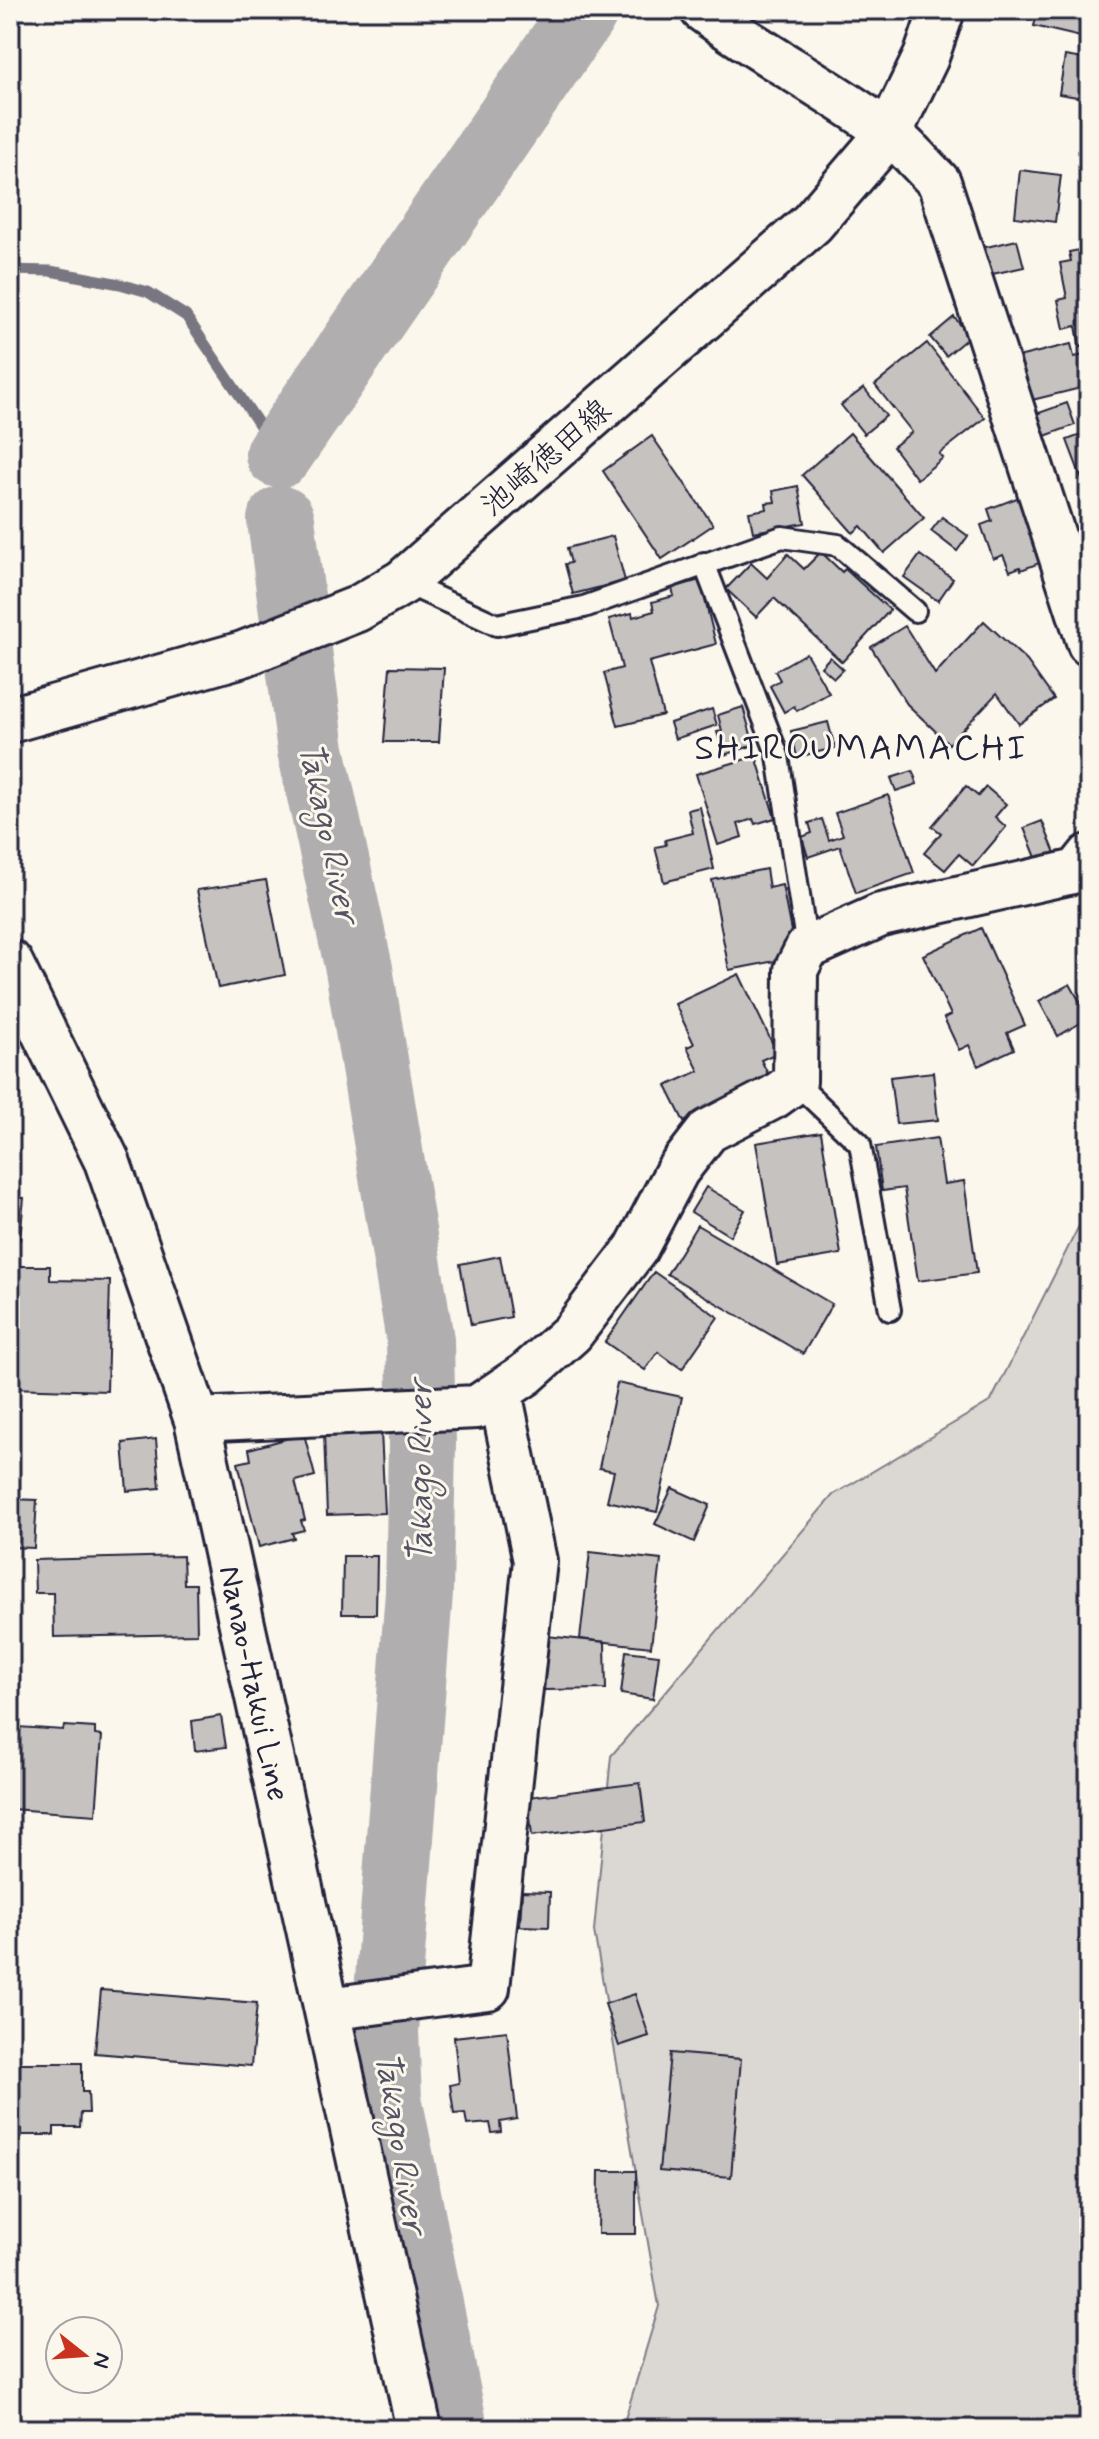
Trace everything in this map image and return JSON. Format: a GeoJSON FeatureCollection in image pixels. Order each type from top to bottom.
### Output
{"type":"FeatureCollection","features":[{"type":"Feature","properties":{"kind":"main road","name":"池崎徳田線"},"geometry":{"type":"LineString","coordinates":[[10,720],[243,654],[357,609],[403,582],[812,223],[889,133],[926,57],[942,10]]}},
{"type":"Feature","properties":{"kind":"main road","name":"Nanao-Hakui Line"},"geometry":{"type":"LineString","coordinates":[[10,963],[107,1161],[197,1420],[419,2429]]}},
{"type":"Feature","properties":{"kind":"street"},"geometry":{"type":"LineString","coordinates":[[702,10],[743,41],[818,84],[889,133],[939,182],[1089,644]]}},
{"type":"Feature","properties":{"kind":"street"},"geometry":{"type":"LineString","coordinates":[[197,1420],[477,1407],[526,1374],[572,1333],[636,1249],[677,1171],[708,1131],[774,1097],[795,1082],[796,970],[807,948],[881,915],[1077,871],[1089,856]]}},
{"type":"Feature","properties":{"kind":"street"},"geometry":{"type":"LineString","coordinates":[[328,2008],[488,1988],[535,1561],[500,1392]]}},
{"type":"Feature","properties":{"kind":"lane"},"geometry":{"type":"LineString","coordinates":[[403,582],[497,625],[584,607],[782,537],[838,545],[915,611]]}},
{"type":"Feature","properties":{"kind":"lane"},"geometry":{"type":"LineString","coordinates":[[704,563],[778,756],[807,948]]}},
{"type":"Feature","properties":{"kind":"lane"},"geometry":{"type":"LineString","coordinates":[[795,1082],[860,1144],[890,1310]]}},
{"type":"Feature","properties":{"kind":"shaded area"},"geometry":{"type":"Polygon","coordinates":[[[1089,1206],[1089,2429],[622,2429],[659,2306],[594,1931],[611,1756],[833,1495],[991,1401],[1089,1206]]]}},
{"type":"Feature","properties":{"kind":"building"},"geometry":{"type":"Polygon","coordinates":[[[1038,10],[1089,10],[1089,39],[1034,26],[1038,10]]]}},
{"type":"Feature","properties":{"kind":"building"},"geometry":{"type":"Polygon","coordinates":[[[1065,56],[1089,60],[1089,99],[1059,94],[1065,56]]]}},
{"type":"Feature","properties":{"kind":"building"},"geometry":{"type":"Polygon","coordinates":[[[1020,170],[1061,175],[1055,222],[1015,217],[1020,170]]]}},
{"type":"Feature","properties":{"kind":"building"},"geometry":{"type":"Polygon","coordinates":[[[1017,240],[1024,267],[988,275],[982,248],[1017,240]]]}},
{"type":"Feature","properties":{"kind":"building"},"geometry":{"type":"Polygon","coordinates":[[[1089,248],[1089,345],[1080,347],[1076,326],[1064,329],[1058,300],[1067,298],[1060,263],[1071,261],[1069,252],[1089,248]]]}},
{"type":"Feature","properties":{"kind":"building"},"geometry":{"type":"Polygon","coordinates":[[[954,317],[970,336],[946,356],[930,337],[954,317]]]}},
{"type":"Feature","properties":{"kind":"building"},"geometry":{"type":"Polygon","coordinates":[[[927,343],[985,418],[939,454],[943,458],[917,479],[893,447],[912,432],[875,385],[927,343]]]}},
{"type":"Feature","properties":{"kind":"building"},"geometry":{"type":"Polygon","coordinates":[[[1071,344],[1074,357],[1089,354],[1089,386],[1028,401],[1018,357],[1071,344]]]}},
{"type":"Feature","properties":{"kind":"building"},"geometry":{"type":"Polygon","coordinates":[[[864,388],[886,416],[864,434],[841,405],[864,388]]]}},
{"type":"Feature","properties":{"kind":"building"},"geometry":{"type":"Polygon","coordinates":[[[1067,403],[1075,425],[1045,436],[1036,414],[1067,403]]]}},
{"type":"Feature","properties":{"kind":"building"},"geometry":{"type":"Polygon","coordinates":[[[1089,432],[1089,498],[1067,440],[1089,432]]]}},
{"type":"Feature","properties":{"kind":"building"},"geometry":{"type":"Polygon","coordinates":[[[850,433],[924,518],[884,553],[861,526],[853,533],[802,475],[850,433]]]}},
{"type":"Feature","properties":{"kind":"building"},"geometry":{"type":"Polygon","coordinates":[[[652,436],[713,525],[662,559],[603,471],[652,436]]]}},
{"type":"Feature","properties":{"kind":"building"},"geometry":{"type":"Polygon","coordinates":[[[798,486],[805,523],[753,532],[749,512],[767,509],[766,503],[775,502],[773,491],[798,486]]]}},
{"type":"Feature","properties":{"kind":"building"},"geometry":{"type":"Polygon","coordinates":[[[1022,496],[1045,561],[1010,571],[1003,555],[993,559],[981,525],[992,521],[988,509],[1022,496]]]}},
{"type":"Feature","properties":{"kind":"building"},"geometry":{"type":"Polygon","coordinates":[[[942,517],[968,536],[957,551],[931,531],[942,517]]]}},
{"type":"Feature","properties":{"kind":"building"},"geometry":{"type":"Polygon","coordinates":[[[613,536],[625,581],[573,594],[565,564],[571,563],[567,548],[613,536]]]}},
{"type":"Feature","properties":{"kind":"building"},"geometry":{"type":"Polygon","coordinates":[[[821,552],[842,572],[845,569],[890,610],[842,662],[774,598],[756,617],[726,589],[751,563],[767,578],[788,554],[804,569],[821,552]]]}},
{"type":"Feature","properties":{"kind":"building"},"geometry":{"type":"Polygon","coordinates":[[[920,555],[953,579],[938,601],[904,577],[920,555]]]}},
{"type":"Feature","properties":{"kind":"building"},"geometry":{"type":"Polygon","coordinates":[[[700,580],[716,644],[649,662],[663,715],[618,726],[604,673],[622,668],[609,619],[654,611],[652,602],[674,596],[672,588],[700,580]]]}},
{"type":"Feature","properties":{"kind":"building"},"geometry":{"type":"Polygon","coordinates":[[[984,621],[1027,661],[1054,699],[1019,724],[997,693],[949,744],[907,704],[871,647],[905,626],[935,674],[984,621]]]}},
{"type":"Feature","properties":{"kind":"building"},"geometry":{"type":"Polygon","coordinates":[[[806,653],[829,693],[797,711],[794,706],[784,712],[770,686],[780,680],[775,671],[806,653]]]}},
{"type":"Feature","properties":{"kind":"building"},"geometry":{"type":"Polygon","coordinates":[[[830,657],[843,669],[834,678],[821,667],[830,657]]]}},
{"type":"Feature","properties":{"kind":"building"},"geometry":{"type":"Polygon","coordinates":[[[390,667],[444,668],[439,742],[384,742],[390,667]]]}},
{"type":"Feature","properties":{"kind":"building"},"geometry":{"type":"Polygon","coordinates":[[[743,707],[754,745],[724,755],[717,732],[722,731],[718,715],[743,707]]]}},
{"type":"Feature","properties":{"kind":"building"},"geometry":{"type":"Polygon","coordinates":[[[712,709],[717,725],[675,739],[670,723],[712,709]]]}},
{"type":"Feature","properties":{"kind":"building"},"geometry":{"type":"Polygon","coordinates":[[[828,722],[835,748],[797,757],[791,731],[828,722]]]}},
{"type":"Feature","properties":{"kind":"building"},"geometry":{"type":"Polygon","coordinates":[[[756,756],[775,818],[755,824],[753,819],[738,824],[742,837],[718,845],[696,774],[756,756]]]}},
{"type":"Feature","properties":{"kind":"building"},"geometry":{"type":"Polygon","coordinates":[[[913,771],[917,784],[896,791],[891,778],[913,771]]]}},
{"type":"Feature","properties":{"kind":"building"},"geometry":{"type":"Polygon","coordinates":[[[966,786],[978,796],[986,787],[1006,804],[995,817],[1006,827],[973,866],[959,854],[945,870],[924,853],[941,833],[932,826],[966,786]]]}},
{"type":"Feature","properties":{"kind":"building"},"geometry":{"type":"Polygon","coordinates":[[[888,795],[914,873],[856,893],[840,846],[808,857],[802,837],[812,833],[809,823],[822,819],[829,840],[843,835],[835,813],[888,795]]]}},
{"type":"Feature","properties":{"kind":"building"},"geometry":{"type":"Polygon","coordinates":[[[700,807],[714,869],[664,882],[655,847],[666,845],[665,840],[693,833],[688,810],[700,807]]]}},
{"type":"Feature","properties":{"kind":"building"},"geometry":{"type":"Polygon","coordinates":[[[1042,821],[1055,853],[1037,860],[1024,828],[1042,821]]]}},
{"type":"Feature","properties":{"kind":"building"},"geometry":{"type":"Polygon","coordinates":[[[766,869],[769,888],[782,885],[796,957],[729,970],[712,880],[766,869]]]}},
{"type":"Feature","properties":{"kind":"building"},"geometry":{"type":"Polygon","coordinates":[[[266,880],[285,975],[218,988],[197,890],[266,880]]]}},
{"type":"Feature","properties":{"kind":"building"},"geometry":{"type":"Polygon","coordinates":[[[981,928],[1025,1025],[1007,1033],[1014,1049],[978,1066],[969,1045],[959,1050],[944,1018],[951,1015],[923,955],[981,928]]]}},
{"type":"Feature","properties":{"kind":"building"},"geometry":{"type":"Polygon","coordinates":[[[739,974],[777,1053],[761,1060],[771,1080],[684,1122],[666,1086],[699,1071],[687,1047],[694,1044],[675,1004],[739,974]]]}},
{"type":"Feature","properties":{"kind":"building"},"geometry":{"type":"Polygon","coordinates":[[[1070,984],[1089,1018],[1058,1036],[1039,1001],[1070,984]]]}},
{"type":"Feature","properties":{"kind":"building"},"geometry":{"type":"Polygon","coordinates":[[[933,1072],[938,1120],[896,1124],[890,1077],[933,1072]]]}},
{"type":"Feature","properties":{"kind":"building"},"geometry":{"type":"Polygon","coordinates":[[[821,1132],[841,1254],[777,1265],[756,1143],[821,1132]]]}},
{"type":"Feature","properties":{"kind":"building"},"geometry":{"type":"Polygon","coordinates":[[[937,1138],[944,1184],[964,1181],[977,1273],[918,1281],[904,1188],[882,1191],[876,1147],[937,1138]]]}},
{"type":"Feature","properties":{"kind":"building"},"geometry":{"type":"Polygon","coordinates":[[[706,1187],[745,1210],[730,1236],[691,1212],[706,1187]]]}},
{"type":"Feature","properties":{"kind":"building"},"geometry":{"type":"Polygon","coordinates":[[[10,1197],[24,1198],[20,1240],[10,1239],[10,1197]]]}},
{"type":"Feature","properties":{"kind":"building"},"geometry":{"type":"Polygon","coordinates":[[[697,1225],[832,1304],[803,1354],[667,1274],[697,1225]]]}},
{"type":"Feature","properties":{"kind":"building"},"geometry":{"type":"Polygon","coordinates":[[[500,1256],[511,1317],[471,1325],[460,1264],[500,1256]]]}},
{"type":"Feature","properties":{"kind":"building"},"geometry":{"type":"Polygon","coordinates":[[[10,1266],[50,1266],[50,1280],[110,1281],[107,1391],[10,1388],[10,1266]]]}},
{"type":"Feature","properties":{"kind":"building"},"geometry":{"type":"Polygon","coordinates":[[[654,1272],[718,1317],[682,1369],[658,1352],[645,1370],[605,1342],[654,1272]]]}},
{"type":"Feature","properties":{"kind":"building"},"geometry":{"type":"Polygon","coordinates":[[[617,1383],[682,1397],[657,1512],[607,1501],[614,1471],[599,1468],[617,1383]]]}},
{"type":"Feature","properties":{"kind":"building"},"geometry":{"type":"Polygon","coordinates":[[[381,1431],[385,1513],[327,1515],[324,1433],[381,1431]]]}},
{"type":"Feature","properties":{"kind":"building"},"geometry":{"type":"Polygon","coordinates":[[[304,1434],[315,1476],[295,1481],[305,1520],[301,1521],[304,1530],[292,1533],[294,1538],[259,1547],[238,1463],[251,1460],[249,1449],[304,1434]]]}},
{"type":"Feature","properties":{"kind":"building"},"geometry":{"type":"Polygon","coordinates":[[[156,1439],[160,1488],[127,1491],[123,1443],[156,1439]]]}},
{"type":"Feature","properties":{"kind":"building"},"geometry":{"type":"Polygon","coordinates":[[[672,1488],[710,1505],[694,1542],[655,1524],[672,1488]]]}},
{"type":"Feature","properties":{"kind":"building"},"geometry":{"type":"Polygon","coordinates":[[[10,1499],[37,1500],[34,1548],[10,1547],[10,1499]]]}},
{"type":"Feature","properties":{"kind":"building"},"geometry":{"type":"Polygon","coordinates":[[[590,1552],[661,1560],[651,1647],[580,1639],[590,1552]]]}},
{"type":"Feature","properties":{"kind":"building"},"geometry":{"type":"Polygon","coordinates":[[[183,1556],[184,1584],[196,1584],[197,1634],[54,1637],[53,1593],[35,1593],[34,1560],[183,1556]]]}},
{"type":"Feature","properties":{"kind":"building"},"geometry":{"type":"Polygon","coordinates":[[[343,1556],[377,1556],[376,1614],[342,1614],[343,1556]]]}},
{"type":"Feature","properties":{"kind":"building"},"geometry":{"type":"Polygon","coordinates":[[[546,1636],[605,1642],[606,1689],[544,1690],[546,1636]]]}},
{"type":"Feature","properties":{"kind":"building"},"geometry":{"type":"Polygon","coordinates":[[[626,1651],[659,1655],[653,1699],[621,1694],[626,1651]]]}},
{"type":"Feature","properties":{"kind":"building"},"geometry":{"type":"Polygon","coordinates":[[[221,1716],[226,1747],[195,1751],[192,1721],[221,1716]]]}},
{"type":"Feature","properties":{"kind":"building"},"geometry":{"type":"Polygon","coordinates":[[[64,1726],[95,1728],[95,1735],[102,1736],[96,1815],[11,1809],[18,1727],[63,1730],[64,1726]]]}},
{"type":"Feature","properties":{"kind":"building"},"geometry":{"type":"Polygon","coordinates":[[[640,1783],[645,1822],[532,1836],[528,1797],[640,1783]]]}},
{"type":"Feature","properties":{"kind":"building"},"geometry":{"type":"Polygon","coordinates":[[[522,1891],[550,1892],[549,1927],[520,1926],[522,1891]]]}},
{"type":"Feature","properties":{"kind":"building"},"geometry":{"type":"Polygon","coordinates":[[[101,1990],[257,2003],[251,2066],[95,2053],[101,1990]]]}},
{"type":"Feature","properties":{"kind":"building"},"geometry":{"type":"Polygon","coordinates":[[[635,1994],[649,2036],[619,2046],[605,2004],[635,1994]]]}},
{"type":"Feature","properties":{"kind":"building"},"geometry":{"type":"Polygon","coordinates":[[[507,2031],[517,2119],[500,2122],[501,2132],[492,2133],[490,2123],[467,2125],[465,2113],[454,2114],[450,2085],[459,2083],[454,2037],[507,2031]]]}},
{"type":"Feature","properties":{"kind":"building"},"geometry":{"type":"Polygon","coordinates":[[[670,2053],[741,2059],[731,2177],[659,2171],[670,2053]]]}},
{"type":"Feature","properties":{"kind":"building"},"geometry":{"type":"Polygon","coordinates":[[[10,2063],[82,2063],[82,2092],[88,2092],[89,2113],[81,2113],[80,2127],[54,2127],[54,2135],[22,2135],[22,2129],[10,2129],[10,2063]]]}},
{"type":"Feature","properties":{"kind":"building"},"geometry":{"type":"Polygon","coordinates":[[[599,2171],[636,2171],[636,2234],[598,2234],[599,2171]]]}},
{"type":"Feature","properties":{"kind":"waterway"},"geometry":{"type":"LineString","coordinates":[[279,454],[585,10]]}},
{"type":"Feature","properties":{"kind":"waterway"},"geometry":{"type":"LineString","coordinates":[[10,270],[50,271],[120,284],[148,292],[186,316],[279,454],[281,520]]}},
{"type":"Feature","properties":{"kind":"waterway","name":"Takago River"},"geometry":{"type":"LineString","coordinates":[[281,520],[311,750],[359,969],[420,1340],[422,1444],[419,1593],[385,2031],[388,2099],[454,2429]]}},
{"type":"Feature","properties":{"kind":"district","name":"SHIROUMAMACHI"},"geometry":{"type":"Point","coordinates":[861,746]}}]}
